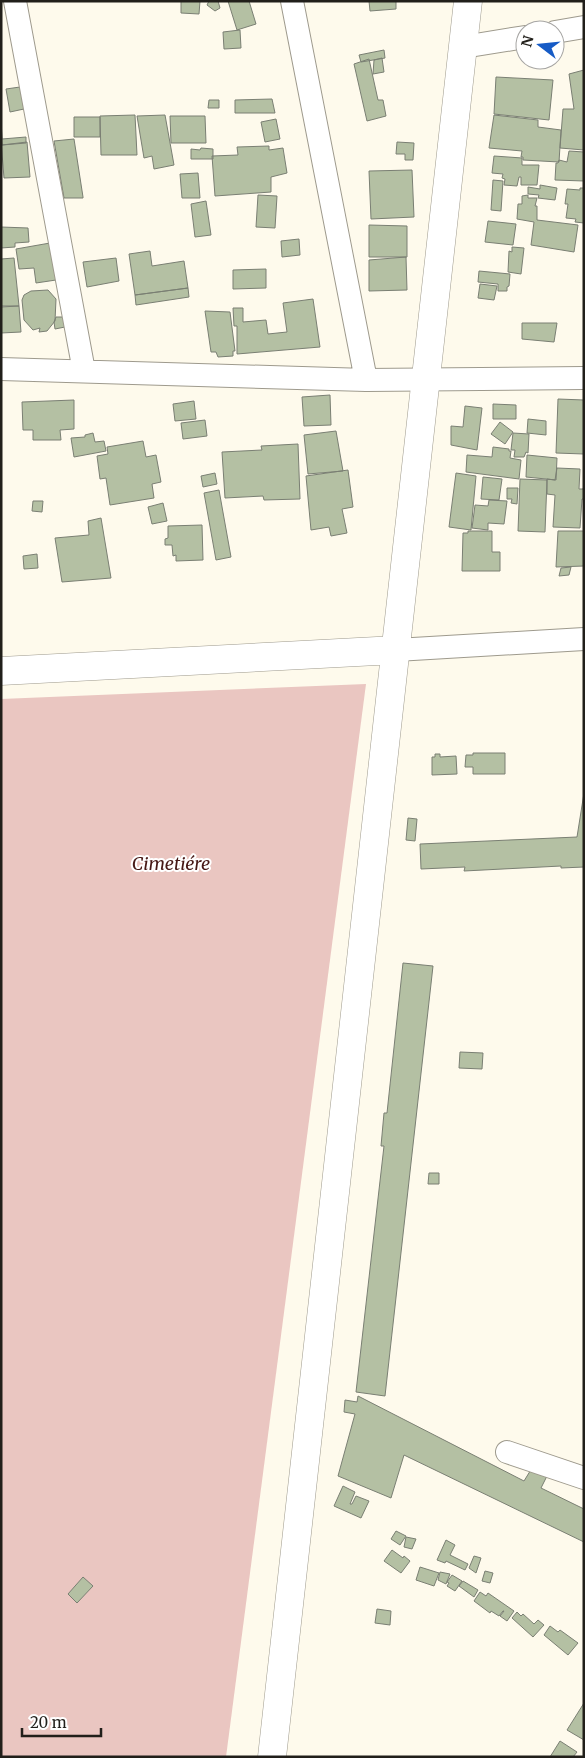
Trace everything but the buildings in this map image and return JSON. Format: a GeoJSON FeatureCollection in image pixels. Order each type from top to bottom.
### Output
{"type":"FeatureCollection","features":[{"type":"Feature","properties":{"kind":"main road"},"geometry":{"type":"LineString","coordinates":[[272,1757],[468,1]]}},
{"type":"Feature","properties":{"kind":"main road"},"geometry":{"type":"LineString","coordinates":[[1,671],[396,650]]}},
{"type":"Feature","properties":{"kind":"street"},"geometry":{"type":"LineString","coordinates":[[15,1],[84,371]]}},
{"type":"Feature","properties":{"kind":"street"},"geometry":{"type":"LineString","coordinates":[[292,1],[366,380]]}},
{"type":"Feature","properties":{"kind":"street"},"geometry":{"type":"LineString","coordinates":[[565,30],[584,27]]}},
{"type":"Feature","properties":{"kind":"street"},"geometry":{"type":"LineString","coordinates":[[463,47],[515,39]]}},
{"type":"Feature","properties":{"kind":"street"},"geometry":{"type":"LineString","coordinates":[[1,369],[366,380],[584,378]]}},
{"type":"Feature","properties":{"kind":"street"},"geometry":{"type":"LineString","coordinates":[[396,650],[584,640]]}},
{"type":"Feature","properties":{"kind":"street"},"geometry":{"type":"LineString","coordinates":[[507,1452],[584,1478]]}},
{"type":"Feature","properties":{"kind":"green space","name":"Cimetiére"},"geometry":{"type":"Polygon","coordinates":[[[366,684],[226,1757],[1,1757],[1,699],[366,684]]]}}]}
